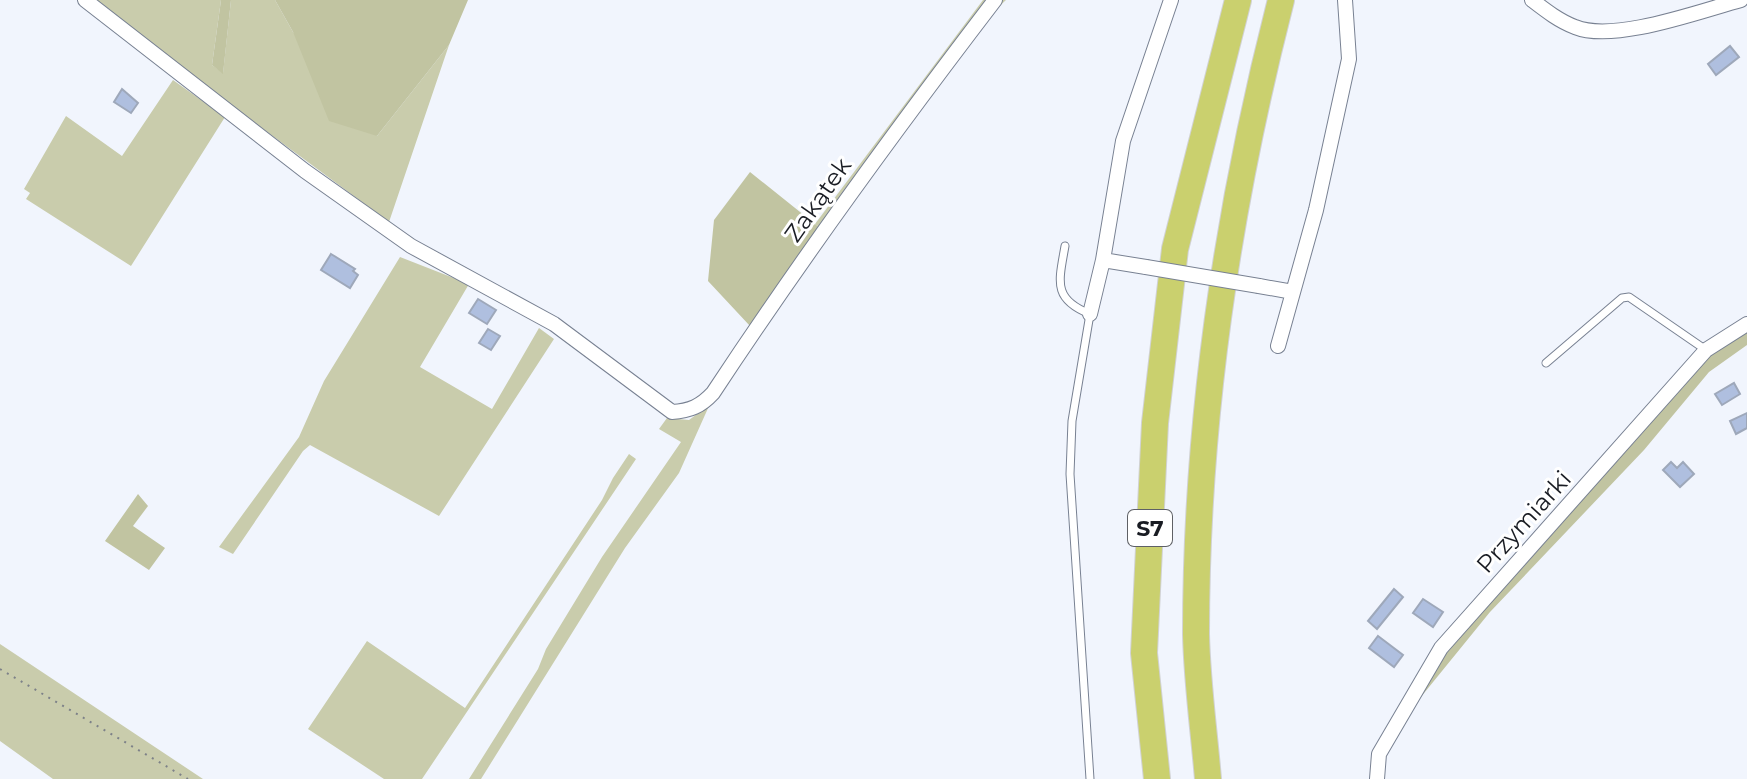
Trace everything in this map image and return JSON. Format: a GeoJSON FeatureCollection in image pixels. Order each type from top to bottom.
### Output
{"type":"FeatureCollection","features":[{"type":"Feature","properties":{"kind":"highway","name":"S7"},"geometry":{"type":"LineString","coordinates":[[1157,779],[1144,653],[1155,423],[1175,249],[1238,0]]}},
{"type":"Feature","properties":{"kind":"highway","name":"S7"},"geometry":{"type":"LineString","coordinates":[[1208,779],[1196,638],[1198,515],[1210,378],[1228,254],[1281,0]]}},
{"type":"Feature","properties":{"kind":"street","name":"Zakątek"},"geometry":{"type":"LineString","coordinates":[[85,0],[305,171],[411,246],[554,324],[672,412],[687,411],[713,393],[880,150],[995,0]]}},
{"type":"Feature","properties":{"kind":"street"},"geometry":{"type":"LineString","coordinates":[[1090,314],[1103,260],[1123,141],[1171,0]]}},
{"type":"Feature","properties":{"kind":"street"},"geometry":{"type":"LineString","coordinates":[[1278,346],[1316,210],[1349,59],[1345,0]]}},
{"type":"Feature","properties":{"kind":"street"},"geometry":{"type":"LineString","coordinates":[[1532,0],[1577,28],[1599,32],[1630,29],[1741,0]]}},
{"type":"Feature","properties":{"kind":"street"},"geometry":{"type":"LineString","coordinates":[[1103,260],[1293,292]]}},
{"type":"Feature","properties":{"kind":"street","name":"Przymiarki"},"geometry":{"type":"LineString","coordinates":[[1377,779],[1379,754],[1441,648],[1706,350],[1747,324]]}},
{"type":"Feature","properties":{"kind":"lane"},"geometry":{"type":"LineString","coordinates":[[1065,246],[1060,273],[1063,297],[1073,307],[1090,314],[1072,421],[1071,526],[1090,779]]}},
{"type":"Feature","properties":{"kind":"lane"},"geometry":{"type":"LineString","coordinates":[[1546,363],[1622,298],[1629,297],[1706,350]]}},
{"type":"Feature","properties":{"kind":"path"},"geometry":{"type":"LineString","coordinates":[[0,669],[188,779]]}},
{"type":"Feature","properties":{"kind":"green space"},"geometry":{"type":"Polygon","coordinates":[[[95,0],[221,0],[212,65],[223,73],[231,0],[275,0],[293,32],[377,136],[449,45],[389,222],[213,92],[95,0]]]}},
{"type":"Feature","properties":{"kind":"green space"},"geometry":{"type":"Polygon","coordinates":[[[221,0],[231,0],[223,74],[212,65],[221,0]]]}},
{"type":"Feature","properties":{"kind":"green space"},"geometry":{"type":"Polygon","coordinates":[[[275,0],[468,0],[449,45],[377,136],[329,121],[293,32],[275,0]]]}},
{"type":"Feature","properties":{"kind":"green space"},"geometry":{"type":"Polygon","coordinates":[[[983,0],[1006,0],[985,20],[828,232],[709,406],[679,473],[625,548],[481,779],[469,779],[538,669],[546,649],[602,557],[681,442],[659,429],[667,418],[689,420],[708,406],[819,227],[815,224],[983,0]]]}},
{"type":"Feature","properties":{"kind":"green space"},"geometry":{"type":"Polygon","coordinates":[[[173,80],[225,117],[131,266],[26,199],[30,193],[24,189],[66,116],[122,156],[173,80]]]}},
{"type":"Feature","properties":{"kind":"green space"},"geometry":{"type":"Polygon","coordinates":[[[750,172],[820,228],[750,326],[708,281],[714,220],[750,172]]]}},
{"type":"Feature","properties":{"kind":"green space"},"geometry":{"type":"Polygon","coordinates":[[[400,257],[469,284],[420,367],[492,409],[539,328],[554,339],[439,516],[310,445],[233,554],[219,547],[299,437],[324,381],[400,257]]]}},
{"type":"Feature","properties":{"kind":"green space"},"geometry":{"type":"Polygon","coordinates":[[[1747,328],[1747,345],[1709,372],[1644,450],[1490,612],[1416,703],[1451,645],[1709,355],[1747,328]]]}},
{"type":"Feature","properties":{"kind":"green space"},"geometry":{"type":"Polygon","coordinates":[[[629,454],[636,459],[422,779],[384,779],[308,729],[367,641],[465,708],[629,454]]]}},
{"type":"Feature","properties":{"kind":"green space"},"geometry":{"type":"Polygon","coordinates":[[[138,494],[148,506],[133,526],[165,548],[149,570],[105,541],[138,494]]]}},
{"type":"Feature","properties":{"kind":"green space"},"geometry":{"type":"Polygon","coordinates":[[[0,644],[203,779],[53,779],[0,741],[0,644]]]}},
{"type":"Feature","properties":{"kind":"building"},"geometry":{"type":"Polygon","coordinates":[[[1730,46],[1739,57],[1716,75],[1708,64],[1730,46]]]}},
{"type":"Feature","properties":{"kind":"building"},"geometry":{"type":"Polygon","coordinates":[[[122,89],[138,103],[131,113],[114,102],[122,89]]]}},
{"type":"Feature","properties":{"kind":"building"},"geometry":{"type":"Polygon","coordinates":[[[331,254],[355,269],[353,271],[358,275],[350,288],[321,270],[331,254]]]}},
{"type":"Feature","properties":{"kind":"building"},"geometry":{"type":"Polygon","coordinates":[[[478,299],[496,310],[487,324],[469,313],[478,299]]]}},
{"type":"Feature","properties":{"kind":"building"},"geometry":{"type":"Polygon","coordinates":[[[488,329],[500,336],[491,350],[479,343],[488,329]]]}},
{"type":"Feature","properties":{"kind":"building"},"geometry":{"type":"Polygon","coordinates":[[[1734,383],[1740,394],[1722,405],[1715,394],[1734,383]]]}},
{"type":"Feature","properties":{"kind":"building"},"geometry":{"type":"Polygon","coordinates":[[[1747,413],[1747,428],[1736,434],[1730,421],[1747,413]]]}},
{"type":"Feature","properties":{"kind":"building"},"geometry":{"type":"Polygon","coordinates":[[[1671,462],[1677,468],[1683,462],[1694,474],[1680,487],[1663,470],[1671,462]]]}},
{"type":"Feature","properties":{"kind":"building"},"geometry":{"type":"Polygon","coordinates":[[[1394,589],[1403,597],[1377,629],[1368,621],[1394,589]]]}},
{"type":"Feature","properties":{"kind":"building"},"geometry":{"type":"Polygon","coordinates":[[[1423,599],[1443,612],[1433,627],[1413,613],[1423,599]]]}},
{"type":"Feature","properties":{"kind":"building"},"geometry":{"type":"Polygon","coordinates":[[[1378,636],[1403,655],[1394,667],[1369,648],[1378,636]]]}}]}
